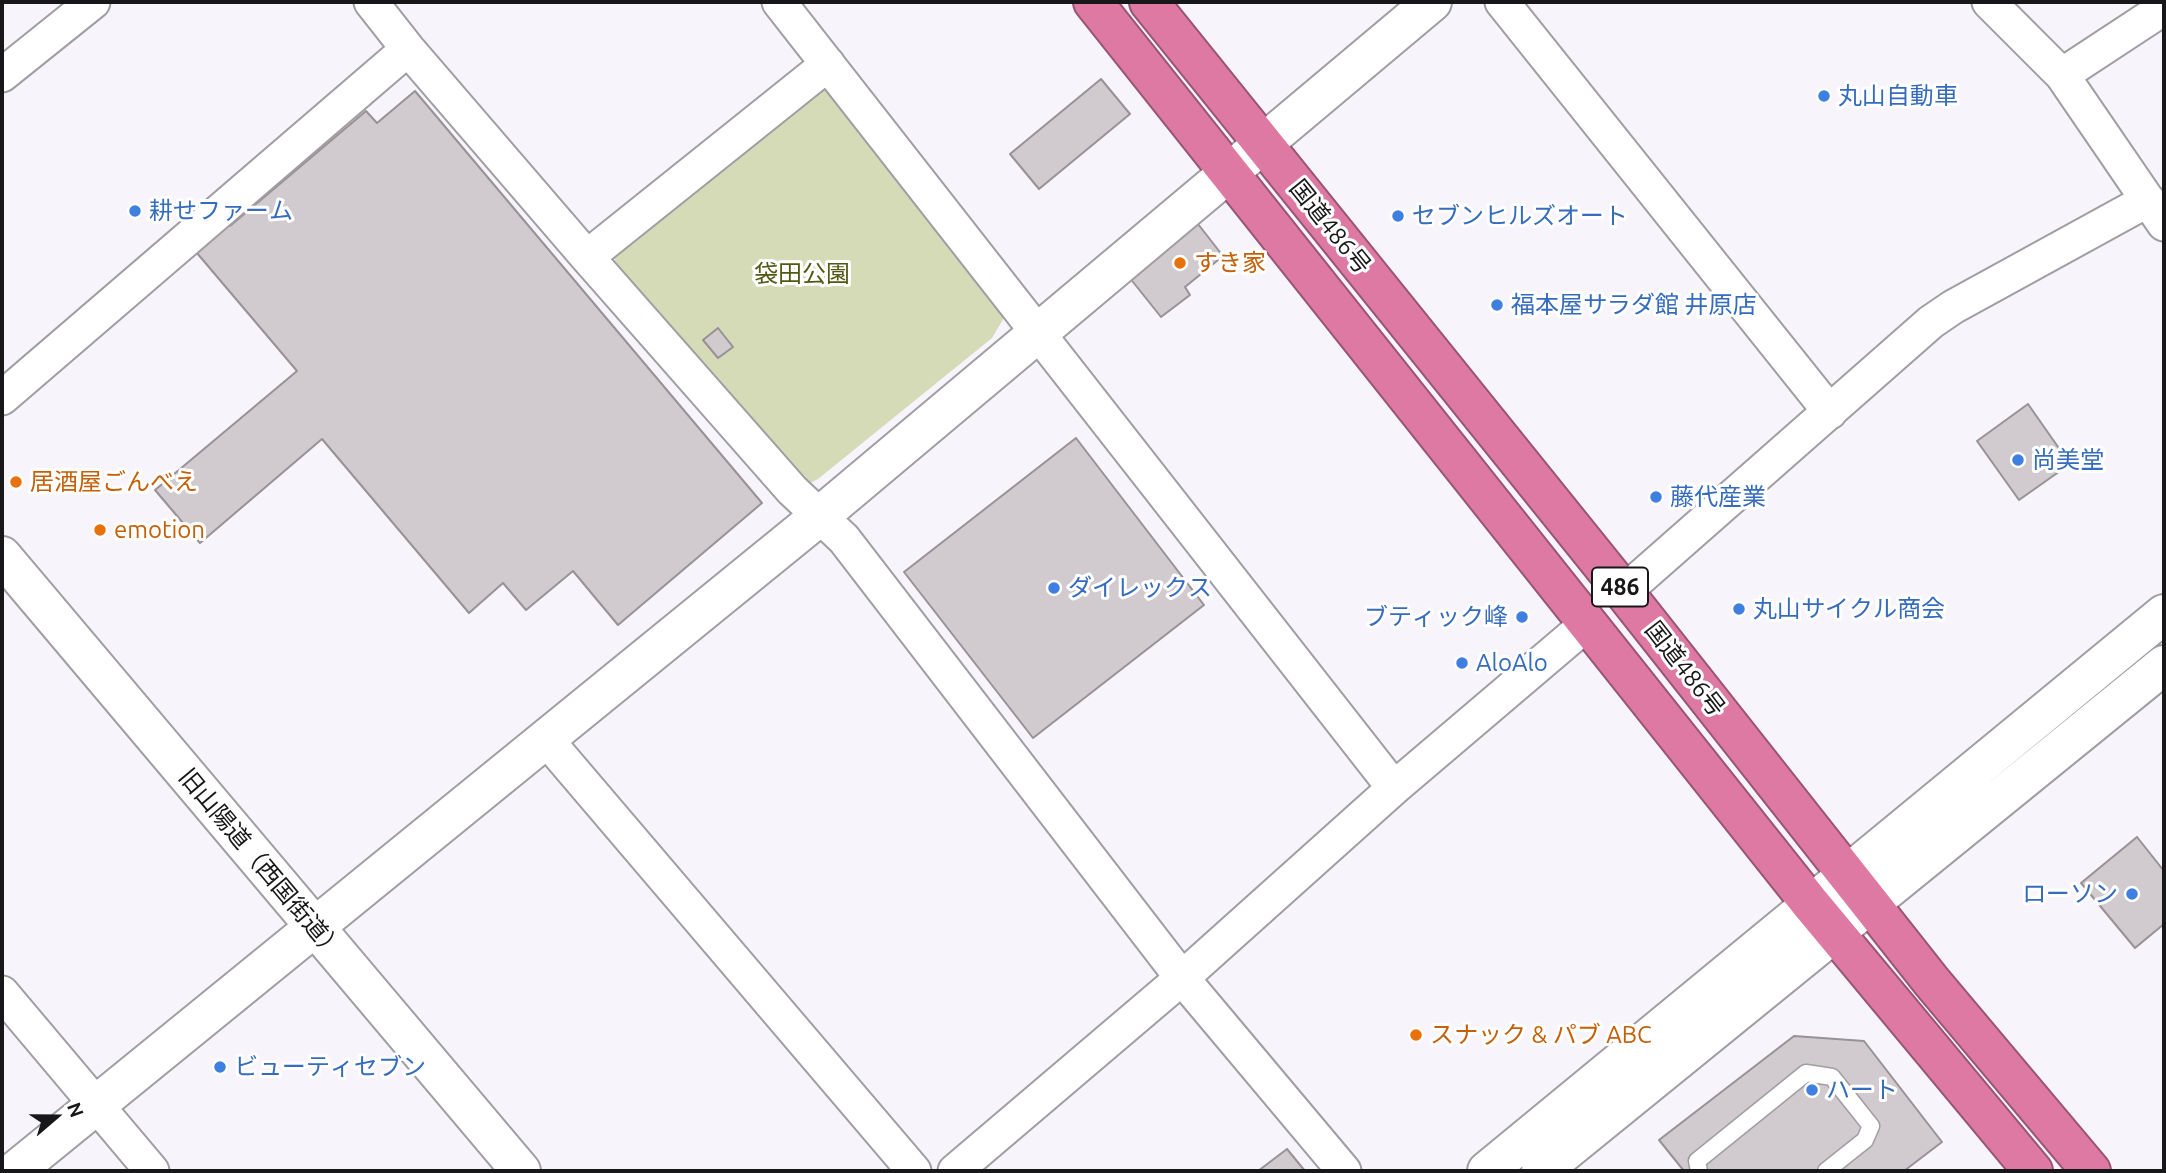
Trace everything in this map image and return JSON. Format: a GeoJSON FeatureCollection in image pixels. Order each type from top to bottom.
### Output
{"type":"FeatureCollection","features":[{"type":"Feature","properties":{"kind":"highway","name":"国道486号"},"geometry":{"type":"LineString","coordinates":[[1093,2],[1810,903],[2033,1171]]}},
{"type":"Feature","properties":{"kind":"highway","name":"国道486号"},"geometry":{"type":"LineString","coordinates":[[1150,2],[1624,592],[1871,906],[2091,1171]]}},
{"type":"Feature","properties":{"kind":"street"},"geometry":{"type":"LineString","coordinates":[[2,75],[93,2]]}},
{"type":"Feature","properties":{"kind":"street"},"geometry":{"type":"LineString","coordinates":[[371,2],[408,49],[587,257],[792,490],[844,538],[1182,978],[1344,1171]]}},
{"type":"Feature","properties":{"kind":"street"},"geometry":{"type":"LineString","coordinates":[[779,2],[1394,788]]}},
{"type":"Feature","properties":{"kind":"street"},"geometry":{"type":"LineString","coordinates":[[15,1171],[821,515],[1040,334],[1228,172],[1432,2]]}},
{"type":"Feature","properties":{"kind":"street"},"geometry":{"type":"LineString","coordinates":[[1502,2],[1830,412]]}},
{"type":"Feature","properties":{"kind":"street"},"geometry":{"type":"LineString","coordinates":[[1624,592],[1931,322],[1953,307],[2156,212],[2062,75],[1989,2]]}},
{"type":"Feature","properties":{"kind":"street"},"geometry":{"type":"LineString","coordinates":[[2062,75],[2164,8]]}},
{"type":"Feature","properties":{"kind":"street"},"geometry":{"type":"LineString","coordinates":[[2,398],[408,49]]}},
{"type":"Feature","properties":{"kind":"street"},"geometry":{"type":"LineString","coordinates":[[587,257],[828,64]]}},
{"type":"Feature","properties":{"kind":"street","name":"旧山陽道（西国街道）"},"geometry":{"type":"LineString","coordinates":[[2,556],[521,1171]]}},
{"type":"Feature","properties":{"kind":"street"},"geometry":{"type":"LineString","coordinates":[[1487,1171],[2164,614]]}},
{"type":"Feature","properties":{"kind":"street"},"geometry":{"type":"LineString","coordinates":[[955,1171],[1182,978],[1394,788],[1588,623]]}},
{"type":"Feature","properties":{"kind":"street"},"geometry":{"type":"LineString","coordinates":[[1541,1171],[1871,906],[2164,664]]}},
{"type":"Feature","properties":{"kind":"street"},"geometry":{"type":"LineString","coordinates":[[545,738],[914,1171]]}},
{"type":"Feature","properties":{"kind":"street"},"geometry":{"type":"LineString","coordinates":[[2,993],[152,1171]]}},
{"type":"Feature","properties":{"kind":"lane"},"geometry":{"type":"LineString","coordinates":[[1699,1171],[1697,1161],[1806,1073],[1832,1077],[1871,1126],[1865,1140],[1826,1171]]}},
{"type":"Feature","properties":{"kind":"green space","name":"袋田公園"},"geometry":{"type":"Polygon","coordinates":[[[823,86],[833,91],[1005,316],[992,338],[818,479],[808,484],[615,266],[615,250],[823,86]]]}},
{"type":"Feature","properties":{"kind":"building"},"geometry":{"type":"Polygon","coordinates":[[[1101,79],[1130,114],[1039,189],[1010,154],[1101,79]]]}},
{"type":"Feature","properties":{"kind":"building"},"geometry":{"type":"Polygon","coordinates":[[[415,91],[762,503],[618,625],[573,571],[526,610],[503,583],[469,613],[322,439],[200,543],[155,490],[297,371],[191,246],[224,218],[230,226],[366,111],[377,123],[415,91]]]}},
{"type":"Feature","properties":{"kind":"building"},"geometry":{"type":"Polygon","coordinates":[[[1198,224],[1223,256],[1185,287],[1190,295],[1161,317],[1129,277],[1198,224]]]}},
{"type":"Feature","properties":{"kind":"building"},"geometry":{"type":"Polygon","coordinates":[[[718,328],[733,347],[718,358],[703,340],[718,328]]]}},
{"type":"Feature","properties":{"kind":"building"},"geometry":{"type":"Polygon","coordinates":[[[2028,404],[2070,464],[2019,500],[1977,441],[2028,404]]]}},
{"type":"Feature","properties":{"kind":"building","name":"ダイレックス"},"geometry":{"type":"Polygon","coordinates":[[[1076,438],[1204,605],[1033,738],[904,572],[1076,438]]]}},
{"type":"Feature","properties":{"kind":"building"},"geometry":{"type":"Polygon","coordinates":[[[2137,837],[2164,871],[2164,924],[2135,948],[2081,883],[2137,837]]]}},
{"type":"Feature","properties":{"kind":"building","name":"ハート"},"geometry":{"type":"Polygon","coordinates":[[[1794,1036],[1864,1041],[1942,1142],[1904,1171],[1684,1171],[1659,1140],[1794,1036]]]}},
{"type":"Feature","properties":{"kind":"building"},"geometry":{"type":"Polygon","coordinates":[[[1287,1149],[1305,1171],[1258,1171],[1287,1149]]]}},
{"type":"Feature","properties":{"kind":"place","name":"丸山自動車"},"geometry":{"type":"Point","coordinates":[1824,96]}},
{"type":"Feature","properties":{"kind":"place","name":"耕せファーム"},"geometry":{"type":"Point","coordinates":[135,211]}},
{"type":"Feature","properties":{"kind":"place","name":"セブンヒルズオート"},"geometry":{"type":"Point","coordinates":[1398,216]}},
{"type":"Feature","properties":{"kind":"place","name":"すき家"},"geometry":{"type":"Point","coordinates":[1180,263]}},
{"type":"Feature","properties":{"kind":"place","name":"福本屋サラダ館 井原店"},"geometry":{"type":"Point","coordinates":[1497,305]}},
{"type":"Feature","properties":{"kind":"place","name":"尚美堂"},"geometry":{"type":"Point","coordinates":[2018,460]}},
{"type":"Feature","properties":{"kind":"place","name":"居酒屋ごんべえ"},"geometry":{"type":"Point","coordinates":[16,482]}},
{"type":"Feature","properties":{"kind":"place","name":"藤代産業"},"geometry":{"type":"Point","coordinates":[1656,497]}},
{"type":"Feature","properties":{"kind":"place","name":"emotion"},"geometry":{"type":"Point","coordinates":[100,530]}},
{"type":"Feature","properties":{"kind":"place","name":"ダイレックス"},"geometry":{"type":"Point","coordinates":[1054,588]}},
{"type":"Feature","properties":{"kind":"place","name":"丸山サイクル商会"},"geometry":{"type":"Point","coordinates":[1739,609]}},
{"type":"Feature","properties":{"kind":"place","name":"ブティック峰"},"geometry":{"type":"Point","coordinates":[1522,617]}},
{"type":"Feature","properties":{"kind":"place","name":"AloAlo"},"geometry":{"type":"Point","coordinates":[1462,663]}},
{"type":"Feature","properties":{"kind":"place","name":"ローソン"},"geometry":{"type":"Point","coordinates":[2132,894]}},
{"type":"Feature","properties":{"kind":"place","name":"スナック & パブ ABC"},"geometry":{"type":"Point","coordinates":[1416,1035]}},
{"type":"Feature","properties":{"kind":"place","name":"ビューティセブン"},"geometry":{"type":"Point","coordinates":[220,1067]}},
{"type":"Feature","properties":{"kind":"place","name":"ハート"},"geometry":{"type":"Point","coordinates":[1812,1090]}}]}
